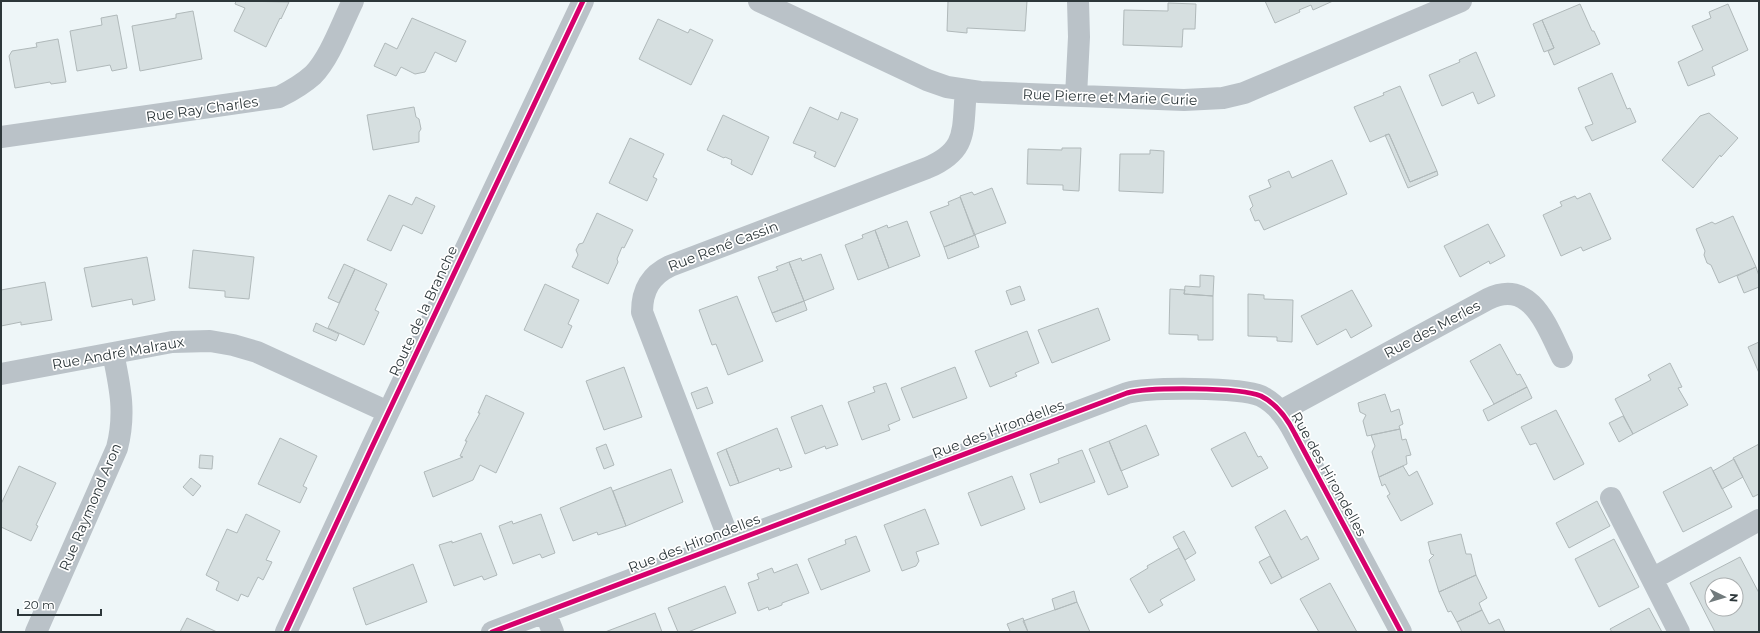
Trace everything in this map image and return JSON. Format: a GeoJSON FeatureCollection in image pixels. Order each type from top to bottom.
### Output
{"type":"FeatureCollection","features":[{"type":"Feature","properties":{"kind":"street","name":"Rue Ray Charles"},"geometry":{"type":"LineString","coordinates":[[1,137],[279,96],[298,87],[314,73],[330,49],[352,1]]}},
{"type":"Feature","properties":{"kind":"street","name":"Route de la Branche"},"geometry":{"type":"LineString","coordinates":[[286,632],[388,412],[583,1]]}},
{"type":"Feature","properties":{"kind":"street","name":"Rue Pierre et Marie Curie"},"geometry":{"type":"LineString","coordinates":[[759,1],[927,80],[947,87],[966,90],[1076,96],[1197,100],[1223,98],[1244,93],[1461,1]]}},
{"type":"Feature","properties":{"kind":"street"},"geometry":{"type":"LineString","coordinates":[[1076,96],[1079,37],[1078,1]]}},
{"type":"Feature","properties":{"kind":"street","name":"Rue René Cassin"},"geometry":{"type":"LineString","coordinates":[[730,542],[642,312],[643,297],[649,282],[662,270],[670,266],[927,168],[946,158],[953,153],[961,137],[966,90]]}},
{"type":"Feature","properties":{"kind":"street","name":"Rue des Merles"},"geometry":{"type":"LineString","coordinates":[[1280,411],[1488,299],[1502,294],[1510,294],[1524,298],[1531,303],[1540,315],[1562,357]]}},
{"type":"Feature","properties":{"kind":"street","name":"Rue André Malraux"},"geometry":{"type":"LineString","coordinates":[[1,374],[185,341],[210,341],[233,345],[267,356],[388,412]]}},
{"type":"Feature","properties":{"kind":"street","name":"Rue Raymond Aron"},"geometry":{"type":"LineString","coordinates":[[36,632],[117,448],[121,428],[122,404],[113,353]]}},
{"type":"Feature","properties":{"kind":"street","name":"Rue des Hirondelles"},"geometry":{"type":"LineString","coordinates":[[492,632],[1136,390],[1164,389],[1243,392],[1260,396],[1280,411],[1291,426],[1401,632]]}},
{"type":"Feature","properties":{"kind":"street"},"geometry":{"type":"LineString","coordinates":[[1611,498],[1679,632]]}},
{"type":"Feature","properties":{"kind":"street"},"geometry":{"type":"LineString","coordinates":[[1652,579],[1759,520]]}},
{"type":"Feature","properties":{"kind":"street"},"geometry":{"type":"LineString","coordinates":[[545,612],[553,632]]}},
{"type":"Feature","properties":{"kind":"building"},"geometry":{"type":"Polygon","coordinates":[[[236,1],[289,2],[266,47],[234,31],[245,8],[235,4],[236,1]]]}},
{"type":"Feature","properties":{"kind":"building"},"geometry":{"type":"Polygon","coordinates":[[[948,1],[1027,1],[1025,31],[967,28],[967,33],[947,31],[948,1]]]}},
{"type":"Feature","properties":{"kind":"building"},"geometry":{"type":"Polygon","coordinates":[[[1265,1],[1333,1],[1313,10],[1311,5],[1299,10],[1300,12],[1275,23],[1265,1]]]}},
{"type":"Feature","properties":{"kind":"building"},"geometry":{"type":"Polygon","coordinates":[[[1168,3],[1196,4],[1195,29],[1183,29],[1182,47],[1123,45],[1124,10],[1168,11],[1168,3]]]}},
{"type":"Feature","properties":{"kind":"building"},"geometry":{"type":"Polygon","coordinates":[[[1580,4],[1592,31],[1594,31],[1600,44],[1554,65],[1548,51],[1554,48],[1542,20],[1580,4]]]}},
{"type":"Feature","properties":{"kind":"building"},"geometry":{"type":"Polygon","coordinates":[[[1728,4],[1748,50],[1712,67],[1715,75],[1688,86],[1678,62],[1703,50],[1692,26],[1711,18],[1709,12],[1728,4]]]}},
{"type":"Feature","properties":{"kind":"building"},"geometry":{"type":"Polygon","coordinates":[[[193,11],[202,59],[140,71],[132,26],[176,18],[176,14],[193,11]]]}},
{"type":"Feature","properties":{"kind":"building"},"geometry":{"type":"Polygon","coordinates":[[[117,15],[127,68],[112,71],[110,65],[77,71],[70,31],[102,25],[101,18],[117,15]]]}},
{"type":"Feature","properties":{"kind":"building"},"geometry":{"type":"Polygon","coordinates":[[[412,18],[466,41],[456,62],[435,52],[425,72],[415,74],[401,67],[396,76],[374,66],[385,43],[397,49],[412,18]]]}},
{"type":"Feature","properties":{"kind":"building"},"geometry":{"type":"Polygon","coordinates":[[[658,19],[688,33],[690,29],[713,40],[691,85],[639,59],[658,19]]]}},
{"type":"Feature","properties":{"kind":"building"},"geometry":{"type":"Polygon","coordinates":[[[1542,20],[1554,48],[1544,52],[1533,24],[1542,20]]]}},
{"type":"Feature","properties":{"kind":"building"},"geometry":{"type":"Polygon","coordinates":[[[58,39],[66,82],[51,84],[50,82],[15,88],[9,56],[12,51],[37,47],[36,43],[58,39]]]}},
{"type":"Feature","properties":{"kind":"building"},"geometry":{"type":"Polygon","coordinates":[[[1476,52],[1495,96],[1478,104],[1473,92],[1442,106],[1429,75],[1460,62],[1459,60],[1476,52]]]}},
{"type":"Feature","properties":{"kind":"building"},"geometry":{"type":"Polygon","coordinates":[[[1612,73],[1627,109],[1630,108],[1636,122],[1592,141],[1585,127],[1593,124],[1578,88],[1612,73]]]}},
{"type":"Feature","properties":{"kind":"building"},"geometry":{"type":"Polygon","coordinates":[[[1400,86],[1437,171],[1410,182],[1389,134],[1370,142],[1354,107],[1384,95],[1383,93],[1400,86]]]}},
{"type":"Feature","properties":{"kind":"building"},"geometry":{"type":"Polygon","coordinates":[[[414,107],[421,129],[419,132],[419,142],[373,150],[367,115],[414,107]]]}},
{"type":"Feature","properties":{"kind":"building"},"geometry":{"type":"Polygon","coordinates":[[[810,107],[838,120],[841,112],[858,119],[835,167],[814,157],[816,152],[793,143],[810,107]]]}},
{"type":"Feature","properties":{"kind":"building"},"geometry":{"type":"Polygon","coordinates":[[[1709,113],[1738,138],[1721,157],[1720,155],[1693,188],[1662,160],[1700,116],[1709,113]]]}},
{"type":"Feature","properties":{"kind":"building"},"geometry":{"type":"Polygon","coordinates":[[[723,115],[769,137],[752,175],[731,164],[732,160],[707,150],[723,115]]]}},
{"type":"Feature","properties":{"kind":"building"},"geometry":{"type":"Polygon","coordinates":[[[1389,134],[1410,182],[1437,171],[1438,175],[1408,188],[1385,135],[1389,134]]]}},
{"type":"Feature","properties":{"kind":"building"},"geometry":{"type":"Polygon","coordinates":[[[630,138],[664,154],[653,177],[657,179],[647,201],[609,183],[630,138]]]}},
{"type":"Feature","properties":{"kind":"building"},"geometry":{"type":"Polygon","coordinates":[[[1062,148],[1081,148],[1079,191],[1063,190],[1063,185],[1027,184],[1028,149],[1062,150],[1062,148]]]}},
{"type":"Feature","properties":{"kind":"building"},"geometry":{"type":"Polygon","coordinates":[[[1150,150],[1164,151],[1163,193],[1119,191],[1120,154],[1150,154],[1150,150]]]}},
{"type":"Feature","properties":{"kind":"building"},"geometry":{"type":"Polygon","coordinates":[[[1332,160],[1347,194],[1264,230],[1259,220],[1255,221],[1250,209],[1253,206],[1249,196],[1271,187],[1268,180],[1289,171],[1292,178],[1332,160]]]}},
{"type":"Feature","properties":{"kind":"building"},"geometry":{"type":"Polygon","coordinates":[[[992,188],[1006,223],[974,235],[960,196],[972,192],[974,195],[992,188]]]}},
{"type":"Feature","properties":{"kind":"building"},"geometry":{"type":"Polygon","coordinates":[[[1590,193],[1611,239],[1583,251],[1581,247],[1561,256],[1543,215],[1562,206],[1560,202],[1575,196],[1577,199],[1590,193]]]}},
{"type":"Feature","properties":{"kind":"building"},"geometry":{"type":"Polygon","coordinates":[[[389,195],[412,205],[416,197],[435,206],[422,234],[403,225],[391,251],[367,240],[389,195]]]}},
{"type":"Feature","properties":{"kind":"building"},"geometry":{"type":"Polygon","coordinates":[[[960,197],[975,235],[944,247],[930,212],[949,205],[948,202],[960,197]]]}},
{"type":"Feature","properties":{"kind":"building"},"geometry":{"type":"Polygon","coordinates":[[[597,213],[633,230],[624,248],[622,247],[617,259],[618,262],[608,284],[572,267],[578,255],[576,250],[579,244],[583,243],[597,213]]]}},
{"type":"Feature","properties":{"kind":"building"},"geometry":{"type":"Polygon","coordinates":[[[1733,216],[1756,267],[1719,283],[1711,265],[1707,263],[1704,255],[1705,251],[1696,229],[1712,222],[1715,224],[1733,216]]]}},
{"type":"Feature","properties":{"kind":"building"},"geometry":{"type":"Polygon","coordinates":[[[907,221],[920,256],[889,268],[875,230],[887,225],[888,228],[907,221]]]}},
{"type":"Feature","properties":{"kind":"building"},"geometry":{"type":"Polygon","coordinates":[[[1488,224],[1505,256],[1490,264],[1489,261],[1460,277],[1444,246],[1488,224]]]}},
{"type":"Feature","properties":{"kind":"building"},"geometry":{"type":"Polygon","coordinates":[[[875,230],[889,268],[858,280],[845,245],[863,238],[862,235],[875,230]]]}},
{"type":"Feature","properties":{"kind":"building"},"geometry":{"type":"Polygon","coordinates":[[[975,235],[979,247],[948,259],[944,247],[975,235]]]}},
{"type":"Feature","properties":{"kind":"building"},"geometry":{"type":"Polygon","coordinates":[[[193,250],[254,257],[249,299],[225,297],[225,291],[189,288],[193,250]]]}},
{"type":"Feature","properties":{"kind":"building"},"geometry":{"type":"Polygon","coordinates":[[[821,254],[834,289],[804,301],[789,262],[801,258],[802,261],[821,254]]]}},
{"type":"Feature","properties":{"kind":"building"},"geometry":{"type":"Polygon","coordinates":[[[147,257],[155,300],[133,305],[132,299],[92,307],[84,268],[147,257]]]}},
{"type":"Feature","properties":{"kind":"building"},"geometry":{"type":"Polygon","coordinates":[[[789,262],[804,301],[772,313],[758,277],[778,270],[776,267],[789,262]]]}},
{"type":"Feature","properties":{"kind":"building"},"geometry":{"type":"Polygon","coordinates":[[[344,264],[355,269],[339,303],[328,298],[344,264]]]}},
{"type":"Feature","properties":{"kind":"building"},"geometry":{"type":"Polygon","coordinates":[[[1756,267],[1759,276],[1759,287],[1744,293],[1737,276],[1756,267]]]}},
{"type":"Feature","properties":{"kind":"building"},"geometry":{"type":"Polygon","coordinates":[[[355,269],[387,284],[375,310],[379,312],[364,345],[328,328],[355,269]]]}},
{"type":"Feature","properties":{"kind":"building"},"geometry":{"type":"Polygon","coordinates":[[[1200,275],[1214,276],[1213,296],[1184,294],[1185,286],[1200,287],[1200,275]]]}},
{"type":"Feature","properties":{"kind":"building"},"geometry":{"type":"Polygon","coordinates":[[[45,282],[52,320],[21,325],[21,322],[1,326],[1,290],[45,282]]]}},
{"type":"Feature","properties":{"kind":"building"},"geometry":{"type":"Polygon","coordinates":[[[545,284],[579,300],[568,324],[572,326],[562,348],[524,330],[545,284]]]}},
{"type":"Feature","properties":{"kind":"building"},"geometry":{"type":"Polygon","coordinates":[[[1020,286],[1025,300],[1011,305],[1006,291],[1020,286]]]}},
{"type":"Feature","properties":{"kind":"building"},"geometry":{"type":"Polygon","coordinates":[[[1170,289],[1185,290],[1184,294],[1213,296],[1213,340],[1198,340],[1198,335],[1169,334],[1170,289]]]}},
{"type":"Feature","properties":{"kind":"building"},"geometry":{"type":"Polygon","coordinates":[[[1352,290],[1372,326],[1351,338],[1346,329],[1317,345],[1301,316],[1352,290]]]}},
{"type":"Feature","properties":{"kind":"building"},"geometry":{"type":"Polygon","coordinates":[[[1248,294],[1264,295],[1264,299],[1293,300],[1292,342],[1277,341],[1277,337],[1248,336],[1248,294]]]}},
{"type":"Feature","properties":{"kind":"building"},"geometry":{"type":"Polygon","coordinates":[[[737,296],[763,361],[728,375],[716,344],[712,345],[699,310],[737,296]]]}},
{"type":"Feature","properties":{"kind":"building"},"geometry":{"type":"Polygon","coordinates":[[[804,301],[807,310],[776,322],[772,313],[804,301]]]}},
{"type":"Feature","properties":{"kind":"building"},"geometry":{"type":"Polygon","coordinates":[[[1098,308],[1110,340],[1052,363],[1038,330],[1098,308]]]}},
{"type":"Feature","properties":{"kind":"building"},"geometry":{"type":"Polygon","coordinates":[[[316,323],[339,334],[336,341],[313,331],[316,323]]]}},
{"type":"Feature","properties":{"kind":"building"},"geometry":{"type":"Polygon","coordinates":[[[1027,331],[1039,363],[1015,373],[1017,376],[990,387],[975,351],[1027,331]]]}},
{"type":"Feature","properties":{"kind":"building"},"geometry":{"type":"Polygon","coordinates":[[[1759,342],[1759,373],[1748,347],[1759,342]]]}},
{"type":"Feature","properties":{"kind":"building"},"geometry":{"type":"Polygon","coordinates":[[[1500,344],[1517,375],[1520,374],[1527,387],[1494,404],[1470,361],[1500,344]]]}},
{"type":"Feature","properties":{"kind":"building"},"geometry":{"type":"Polygon","coordinates":[[[1670,363],[1682,387],[1678,388],[1688,405],[1633,434],[1615,399],[1651,380],[1648,375],[1670,363]]]}},
{"type":"Feature","properties":{"kind":"building"},"geometry":{"type":"Polygon","coordinates":[[[624,367],[642,417],[604,430],[586,381],[624,367]]]}},
{"type":"Feature","properties":{"kind":"building"},"geometry":{"type":"Polygon","coordinates":[[[955,367],[967,398],[913,418],[901,388],[955,367]]]}},
{"type":"Feature","properties":{"kind":"building"},"geometry":{"type":"Polygon","coordinates":[[[886,383],[900,420],[888,425],[890,430],[862,440],[848,402],[875,392],[873,387],[886,383]]]}},
{"type":"Feature","properties":{"kind":"building"},"geometry":{"type":"Polygon","coordinates":[[[707,387],[713,403],[697,409],[691,393],[707,387]]]}},
{"type":"Feature","properties":{"kind":"building"},"geometry":{"type":"Polygon","coordinates":[[[1527,387],[1532,398],[1488,421],[1483,410],[1527,387]]]}},
{"type":"Feature","properties":{"kind":"building"},"geometry":{"type":"Polygon","coordinates":[[[1385,394],[1391,412],[1399,409],[1403,424],[1399,426],[1400,429],[1367,436],[1363,421],[1366,415],[1360,412],[1358,403],[1385,394]]]}},
{"type":"Feature","properties":{"kind":"building"},"geometry":{"type":"Polygon","coordinates":[[[486,395],[524,413],[496,473],[480,465],[473,480],[433,497],[424,472],[463,457],[460,456],[467,441],[465,441],[480,413],[478,413],[486,395]]]}},
{"type":"Feature","properties":{"kind":"building"},"geometry":{"type":"Polygon","coordinates":[[[822,405],[838,445],[826,449],[825,446],[805,454],[791,417],[822,405]]]}},
{"type":"Feature","properties":{"kind":"building"},"geometry":{"type":"Polygon","coordinates":[[[1556,410],[1584,464],[1554,480],[1536,443],[1530,445],[1521,427],[1556,410]]]}},
{"type":"Feature","properties":{"kind":"building"},"geometry":{"type":"Polygon","coordinates":[[[1623,416],[1633,434],[1619,442],[1609,423],[1623,416]]]}},
{"type":"Feature","properties":{"kind":"building"},"geometry":{"type":"Polygon","coordinates":[[[1146,425],[1159,455],[1121,471],[1109,441],[1146,425]]]}},
{"type":"Feature","properties":{"kind":"building"},"geometry":{"type":"Polygon","coordinates":[[[777,428],[792,467],[780,471],[779,468],[739,483],[726,449],[777,428]]]}},
{"type":"Feature","properties":{"kind":"building"},"geometry":{"type":"Polygon","coordinates":[[[1400,429],[1402,440],[1406,439],[1411,455],[1406,456],[1407,464],[1379,477],[1372,452],[1375,446],[1371,435],[1400,429]]]}},
{"type":"Feature","properties":{"kind":"building"},"geometry":{"type":"Polygon","coordinates":[[[1245,432],[1258,457],[1261,456],[1268,468],[1232,487],[1211,449],[1245,432]]]}},
{"type":"Feature","properties":{"kind":"building"},"geometry":{"type":"Polygon","coordinates":[[[280,438],[317,456],[303,486],[307,488],[300,503],[258,484],[280,438]]]}},
{"type":"Feature","properties":{"kind":"building"},"geometry":{"type":"Polygon","coordinates":[[[1109,441],[1128,487],[1108,495],[1089,449],[1109,441]]]}},
{"type":"Feature","properties":{"kind":"building"},"geometry":{"type":"Polygon","coordinates":[[[606,444],[614,465],[604,469],[596,448],[606,444]]]}},
{"type":"Feature","properties":{"kind":"building"},"geometry":{"type":"Polygon","coordinates":[[[1759,444],[1759,494],[1753,497],[1733,458],[1759,444]]]}},
{"type":"Feature","properties":{"kind":"building"},"geometry":{"type":"Polygon","coordinates":[[[726,449],[739,483],[730,486],[717,453],[726,449]]]}},
{"type":"Feature","properties":{"kind":"building"},"geometry":{"type":"Polygon","coordinates":[[[1082,450],[1095,482],[1040,503],[1030,474],[1059,463],[1058,459],[1082,450]]]}},
{"type":"Feature","properties":{"kind":"building"},"geometry":{"type":"Polygon","coordinates":[[[200,455],[213,456],[212,469],[199,468],[200,455]]]}},
{"type":"Feature","properties":{"kind":"building"},"geometry":{"type":"Polygon","coordinates":[[[1734,459],[1743,477],[1722,489],[1713,471],[1734,459]]]}},
{"type":"Feature","properties":{"kind":"building"},"geometry":{"type":"Polygon","coordinates":[[[19,466],[56,483],[36,525],[38,526],[31,541],[1,527],[1,504],[19,466]]]}},
{"type":"Feature","properties":{"kind":"building"},"geometry":{"type":"Polygon","coordinates":[[[1403,466],[1409,476],[1417,471],[1433,504],[1401,521],[1387,496],[1390,494],[1385,484],[1382,486],[1379,477],[1403,466]]]}},
{"type":"Feature","properties":{"kind":"building"},"geometry":{"type":"Polygon","coordinates":[[[1711,467],[1732,507],[1683,532],[1663,492],[1711,467]]]}},
{"type":"Feature","properties":{"kind":"building"},"geometry":{"type":"Polygon","coordinates":[[[671,469],[683,502],[626,526],[613,491],[671,469]]]}},
{"type":"Feature","properties":{"kind":"building"},"geometry":{"type":"Polygon","coordinates":[[[1012,476],[1025,509],[981,526],[968,493],[1012,476]]]}},
{"type":"Feature","properties":{"kind":"building"},"geometry":{"type":"Polygon","coordinates":[[[191,478],[201,486],[193,496],[183,487],[191,478]]]}},
{"type":"Feature","properties":{"kind":"building"},"geometry":{"type":"Polygon","coordinates":[[[611,487],[626,526],[598,535],[597,532],[573,541],[560,508],[611,487]]]}},
{"type":"Feature","properties":{"kind":"building"},"geometry":{"type":"Polygon","coordinates":[[[1597,501],[1610,526],[1569,548],[1556,523],[1597,501]]]}},
{"type":"Feature","properties":{"kind":"building"},"geometry":{"type":"Polygon","coordinates":[[[925,509],[939,544],[916,552],[919,561],[916,566],[902,571],[884,525],[925,509]]]}},
{"type":"Feature","properties":{"kind":"building"},"geometry":{"type":"Polygon","coordinates":[[[1285,510],[1301,540],[1307,536],[1319,559],[1282,578],[1255,527],[1285,510]]]}},
{"type":"Feature","properties":{"kind":"building"},"geometry":{"type":"Polygon","coordinates":[[[246,514],[280,531],[266,560],[272,562],[263,580],[258,577],[248,597],[241,594],[238,601],[216,590],[219,582],[206,575],[227,529],[237,533],[246,514]]]}},
{"type":"Feature","properties":{"kind":"building"},"geometry":{"type":"Polygon","coordinates":[[[541,514],[555,553],[542,558],[540,554],[513,564],[499,526],[512,521],[513,524],[541,514]]]}},
{"type":"Feature","properties":{"kind":"building"},"geometry":{"type":"Polygon","coordinates":[[[1184,531],[1196,553],[1185,560],[1173,537],[1184,531]]]}},
{"type":"Feature","properties":{"kind":"building"},"geometry":{"type":"Polygon","coordinates":[[[481,533],[497,575],[484,580],[482,576],[454,586],[439,545],[452,541],[452,543],[481,533]]]}},
{"type":"Feature","properties":{"kind":"building"},"geometry":{"type":"Polygon","coordinates":[[[1461,534],[1466,554],[1471,554],[1476,575],[1439,592],[1429,560],[1434,555],[1431,554],[1428,542],[1461,534]]]}},
{"type":"Feature","properties":{"kind":"building"},"geometry":{"type":"Polygon","coordinates":[[[856,536],[870,571],[821,590],[808,559],[846,544],[845,540],[856,536]]]}},
{"type":"Feature","properties":{"kind":"building"},"geometry":{"type":"Polygon","coordinates":[[[1614,539],[1639,587],[1599,607],[1575,559],[1614,539]]]}},
{"type":"Feature","properties":{"kind":"building"},"geometry":{"type":"Polygon","coordinates":[[[1179,548],[1195,580],[1160,600],[1163,605],[1149,613],[1130,579],[1148,568],[1147,566],[1179,548]]]}},
{"type":"Feature","properties":{"kind":"building"},"geometry":{"type":"Polygon","coordinates":[[[1270,556],[1282,578],[1271,584],[1259,562],[1270,556]]]}},
{"type":"Feature","properties":{"kind":"building"},"geometry":{"type":"Polygon","coordinates":[[[1740,557],[1759,593],[1759,632],[1715,632],[1707,617],[1744,617],[1744,577],[1704,577],[1704,610],[1690,583],[1740,557]]]}},
{"type":"Feature","properties":{"kind":"building"},"geometry":{"type":"Polygon","coordinates":[[[413,564],[427,602],[366,625],[353,588],[413,564]]]}},
{"type":"Feature","properties":{"kind":"building"},"geometry":{"type":"Polygon","coordinates":[[[797,564],[809,593],[782,603],[782,605],[769,610],[768,607],[758,611],[748,583],[759,579],[757,574],[772,568],[774,573],[797,564]]]}},
{"type":"Feature","properties":{"kind":"building"},"geometry":{"type":"Polygon","coordinates":[[[1476,575],[1487,598],[1479,603],[1482,610],[1457,622],[1451,611],[1448,612],[1439,592],[1476,575]]]}},
{"type":"Feature","properties":{"kind":"building"},"geometry":{"type":"Polygon","coordinates":[[[1330,583],[1357,632],[1319,632],[1300,599],[1330,583]]]}},
{"type":"Feature","properties":{"kind":"building"},"geometry":{"type":"Polygon","coordinates":[[[725,586],[736,613],[688,632],[678,632],[668,608],[725,586]]]}},
{"type":"Feature","properties":{"kind":"building"},"geometry":{"type":"Polygon","coordinates":[[[1074,591],[1077,602],[1055,610],[1052,599],[1074,591]]]}},
{"type":"Feature","properties":{"kind":"building"},"geometry":{"type":"Polygon","coordinates":[[[1077,602],[1090,632],[1028,632],[1023,621],[1077,602]]]}},
{"type":"Feature","properties":{"kind":"building"},"geometry":{"type":"Polygon","coordinates":[[[1649,608],[1662,632],[1612,632],[1610,629],[1649,608]]]}},
{"type":"Feature","properties":{"kind":"building"},"geometry":{"type":"Polygon","coordinates":[[[1482,610],[1489,624],[1499,619],[1505,632],[1462,632],[1457,622],[1482,610]]]}},
{"type":"Feature","properties":{"kind":"building"},"geometry":{"type":"Polygon","coordinates":[[[655,613],[662,632],[605,632],[655,613]]]}},
{"type":"Feature","properties":{"kind":"building"},"geometry":{"type":"Polygon","coordinates":[[[187,618],[217,632],[180,632],[187,618]]]}},
{"type":"Feature","properties":{"kind":"building"},"geometry":{"type":"Polygon","coordinates":[[[1023,618],[1028,632],[1007,632],[1010,631],[1007,624],[1023,618]]]}},
{"type":"Feature","properties":{"kind":"cycle path"},"geometry":{"type":"LineString","coordinates":[[286,632],[583,1]]}},
{"type":"Feature","properties":{"kind":"cycle path"},"geometry":{"type":"LineString","coordinates":[[492,632],[1127,393],[1174,389],[1250,393],[1267,399],[1281,412],[1292,428],[1401,632]]}}]}
